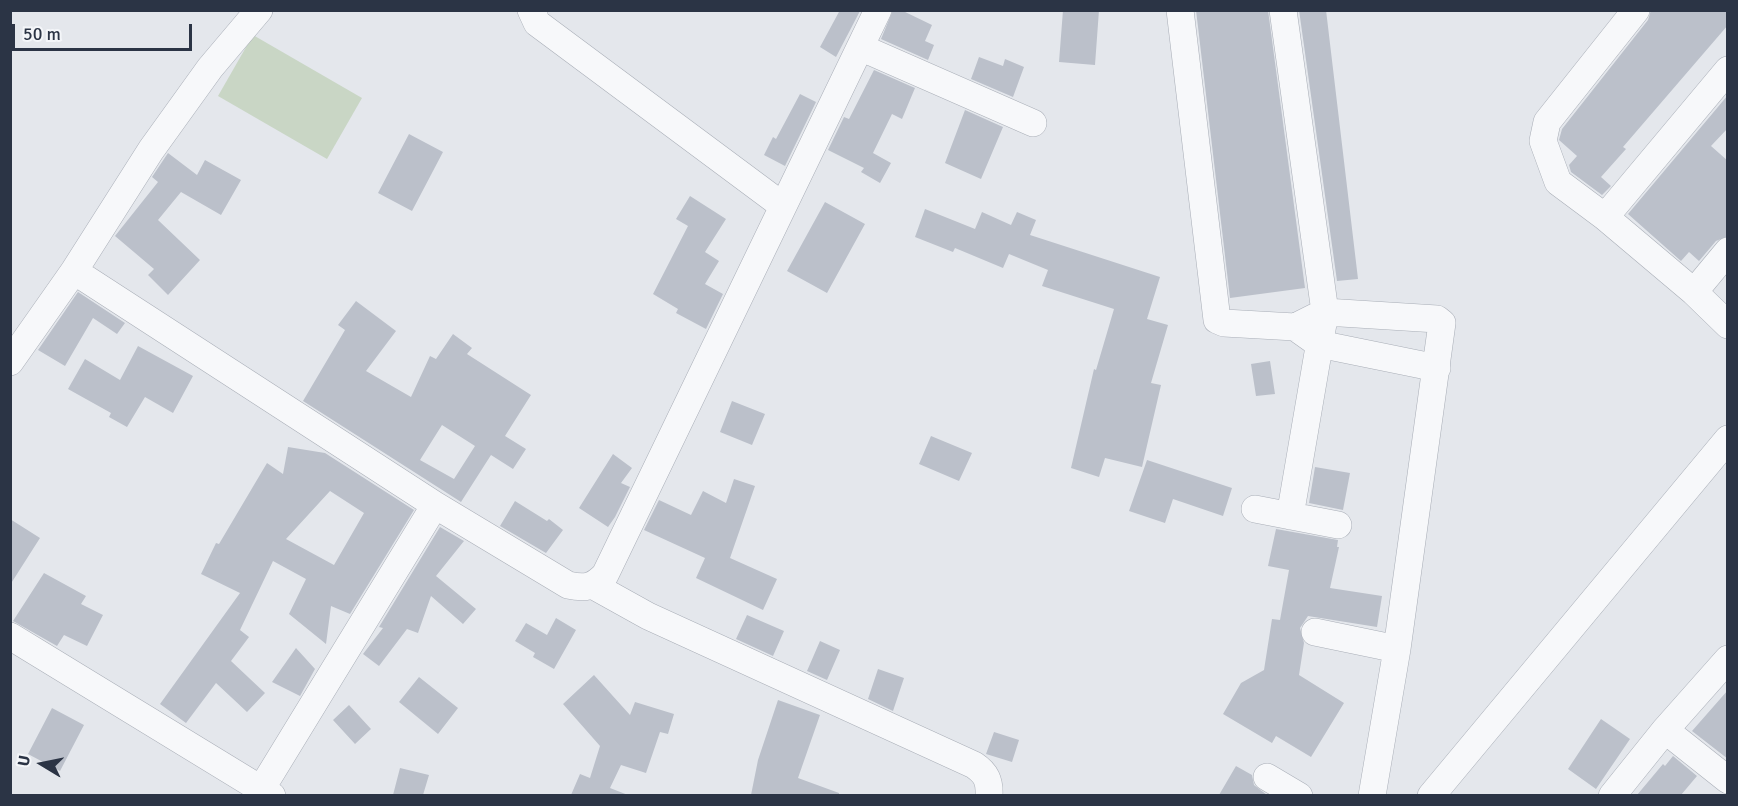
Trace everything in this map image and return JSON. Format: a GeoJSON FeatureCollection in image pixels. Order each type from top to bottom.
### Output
{"type":"FeatureCollection","features":[{"type":"Feature","properties":{"kind":"street"},"geometry":{"type":"LineString","coordinates":[[10,362],[74,271],[151,150],[210,68],[259,10]]}},
{"type":"Feature","properties":{"kind":"street"},"geometry":{"type":"LineString","coordinates":[[531,10],[537,23],[783,207]]}},
{"type":"Feature","properties":{"kind":"street"},"geometry":{"type":"LineString","coordinates":[[74,271],[435,505],[568,585],[582,588],[594,586],[605,575],[862,48],[878,10]]}},
{"type":"Feature","properties":{"kind":"street"},"geometry":{"type":"LineString","coordinates":[[1180,10],[1216,320],[1224,323],[1295,327],[1325,312],[1437,319],[1442,323],[1397,649],[1372,795]]}},
{"type":"Feature","properties":{"kind":"street"},"geometry":{"type":"LineString","coordinates":[[1282,10],[1325,312],[1290,516]]}},
{"type":"Feature","properties":{"kind":"street"},"geometry":{"type":"LineString","coordinates":[[1636,10],[1547,122],[1543,141],[1558,182],[1605,217],[1694,292],[1728,325]]}},
{"type":"Feature","properties":{"kind":"street"},"geometry":{"type":"LineString","coordinates":[[862,48],[1033,123]]}},
{"type":"Feature","properties":{"kind":"street"},"geometry":{"type":"LineString","coordinates":[[1605,217],[1728,70]]}},
{"type":"Feature","properties":{"kind":"street"},"geometry":{"type":"LineString","coordinates":[[1694,292],[1728,251]]}},
{"type":"Feature","properties":{"kind":"street"},"geometry":{"type":"LineString","coordinates":[[1295,327],[1319,344],[1437,368]]}},
{"type":"Feature","properties":{"kind":"street"},"geometry":{"type":"LineString","coordinates":[[1431,795],[1728,439]]}},
{"type":"Feature","properties":{"kind":"street"},"geometry":{"type":"LineString","coordinates":[[10,636],[263,793],[435,505]]}},
{"type":"Feature","properties":{"kind":"street"},"geometry":{"type":"LineString","coordinates":[[1255,509],[1338,525]]}},
{"type":"Feature","properties":{"kind":"street"},"geometry":{"type":"LineString","coordinates":[[594,586],[648,616],[974,765],[983,771],[990,784],[989,795]]}},
{"type":"Feature","properties":{"kind":"street"},"geometry":{"type":"LineString","coordinates":[[1315,632],[1397,649]]}},
{"type":"Feature","properties":{"kind":"street"},"geometry":{"type":"LineString","coordinates":[[1612,795],[1665,730],[1728,659]]}},
{"type":"Feature","properties":{"kind":"street"},"geometry":{"type":"LineString","coordinates":[[1665,730],[1728,780]]}},
{"type":"Feature","properties":{"kind":"street"},"geometry":{"type":"LineString","coordinates":[[1267,777],[1299,795]]}},
{"type":"Feature","properties":{"kind":"green space"},"geometry":{"type":"Polygon","coordinates":[[[253,35],[362,98],[327,159],[218,96],[253,35]]]}},
{"type":"Feature","properties":{"kind":"building"},"geometry":{"type":"Polygon","coordinates":[[[840,10],[860,11],[836,57],[820,47],[840,10]]]}},
{"type":"Feature","properties":{"kind":"building"},"geometry":{"type":"Polygon","coordinates":[[[893,10],[901,10],[932,25],[925,41],[934,45],[928,60],[881,39],[893,10]]]}},
{"type":"Feature","properties":{"kind":"building"},"geometry":{"type":"Polygon","coordinates":[[[1063,10],[1099,10],[1095,65],[1059,62],[1063,10]]]}},
{"type":"Feature","properties":{"kind":"building"},"geometry":{"type":"Polygon","coordinates":[[[1196,10],[1268,10],[1305,288],[1230,298],[1196,10]]]}},
{"type":"Feature","properties":{"kind":"building"},"geometry":{"type":"Polygon","coordinates":[[[1299,10],[1326,10],[1358,279],[1337,281],[1299,10]]]}},
{"type":"Feature","properties":{"kind":"building"},"geometry":{"type":"Polygon","coordinates":[[[1651,10],[1728,10],[1728,25],[1623,147],[1626,149],[1601,177],[1611,186],[1602,195],[1571,172],[1569,165],[1577,156],[1559,140],[1562,129],[1648,20],[1651,10]]]}},
{"type":"Feature","properties":{"kind":"building"},"geometry":{"type":"Polygon","coordinates":[[[979,57],[1003,66],[1005,59],[1024,67],[1013,97],[971,79],[979,57]]]}},
{"type":"Feature","properties":{"kind":"building"},"geometry":{"type":"Polygon","coordinates":[[[874,70],[915,88],[902,119],[892,114],[873,153],[891,163],[880,183],[861,172],[864,168],[828,150],[844,117],[849,119],[874,70]]]}},
{"type":"Feature","properties":{"kind":"building"},"geometry":{"type":"Polygon","coordinates":[[[800,94],[816,102],[785,166],[764,155],[773,137],[776,139],[800,94]]]}},
{"type":"Feature","properties":{"kind":"building"},"geometry":{"type":"Polygon","coordinates":[[[1728,95],[1728,128],[1711,146],[1728,161],[1728,236],[1716,241],[1699,261],[1689,252],[1681,261],[1628,214],[1728,95]]]}},
{"type":"Feature","properties":{"kind":"building"},"geometry":{"type":"Polygon","coordinates":[[[965,110],[1003,127],[981,179],[945,163],[965,110]]]}},
{"type":"Feature","properties":{"kind":"building"},"geometry":{"type":"Polygon","coordinates":[[[409,134],[443,152],[412,211],[378,193],[409,134]]]}},
{"type":"Feature","properties":{"kind":"building"},"geometry":{"type":"Polygon","coordinates":[[[168,153],[197,175],[205,160],[241,180],[221,215],[181,192],[158,220],[200,260],[168,295],[148,275],[154,269],[115,236],[158,182],[152,177],[168,153]]]}},
{"type":"Feature","properties":{"kind":"building"},"geometry":{"type":"Polygon","coordinates":[[[690,196],[726,219],[705,252],[719,261],[705,284],[723,294],[706,329],[676,313],[678,309],[653,294],[688,226],[676,219],[690,196]]]}},
{"type":"Feature","properties":{"kind":"building"},"geometry":{"type":"Polygon","coordinates":[[[825,202],[865,224],[827,293],[787,271],[825,202]]]}},
{"type":"Feature","properties":{"kind":"building"},"geometry":{"type":"Polygon","coordinates":[[[925,209],[975,229],[982,212],[1011,225],[1017,212],[1036,220],[1030,235],[1160,277],[1147,319],[1168,325],[1151,383],[1161,385],[1142,467],[1105,458],[1099,477],[1071,468],[1094,369],[1096,370],[1114,309],[1042,286],[1048,270],[1009,254],[1003,268],[955,248],[953,252],[915,237],[925,209]]]}},
{"type":"Feature","properties":{"kind":"building"},"geometry":{"type":"Polygon","coordinates":[[[78,292],[125,323],[117,334],[93,318],[65,366],[38,350],[78,292]]]}},
{"type":"Feature","properties":{"kind":"building"},"geometry":{"type":"Polygon","coordinates":[[[356,301],[396,331],[366,371],[411,397],[430,356],[436,359],[453,334],[472,348],[467,354],[531,395],[505,436],[526,449],[513,469],[491,455],[461,502],[303,401],[345,330],[338,325],[356,301]],[[442,425],[420,460],[454,479],[475,446],[442,425]]]}},
{"type":"Feature","properties":{"kind":"building"},"geometry":{"type":"Polygon","coordinates":[[[138,346],[193,376],[173,413],[145,397],[127,427],[109,417],[111,413],[68,389],[85,359],[120,380],[138,346]]]}},
{"type":"Feature","properties":{"kind":"building"},"geometry":{"type":"Polygon","coordinates":[[[1270,361],[1275,394],[1256,396],[1251,364],[1270,361]]]}},
{"type":"Feature","properties":{"kind":"building"},"geometry":{"type":"Polygon","coordinates":[[[732,401],[765,414],[752,445],[720,432],[732,401]]]}},
{"type":"Feature","properties":{"kind":"building"},"geometry":{"type":"Polygon","coordinates":[[[931,436],[972,453],[959,481],[919,464],[931,436]]]}},
{"type":"Feature","properties":{"kind":"building"},"geometry":{"type":"Polygon","coordinates":[[[288,447],[325,453],[414,510],[350,614],[331,606],[326,644],[289,614],[306,579],[273,561],[240,630],[249,637],[231,661],[265,693],[247,712],[216,683],[186,723],[160,704],[240,593],[201,574],[216,543],[219,544],[267,463],[283,474],[288,447]],[[330,491],[286,539],[334,565],[364,513],[330,491]]]}},
{"type":"Feature","properties":{"kind":"building"},"geometry":{"type":"Polygon","coordinates":[[[613,454],[632,468],[621,483],[630,487],[608,527],[579,508],[613,454]]]}},
{"type":"Feature","properties":{"kind":"building"},"geometry":{"type":"Polygon","coordinates":[[[1147,460],[1232,488],[1223,516],[1173,499],[1165,523],[1129,511],[1147,460]]]}},
{"type":"Feature","properties":{"kind":"building"},"geometry":{"type":"Polygon","coordinates":[[[1315,467],[1350,473],[1343,510],[1309,503],[1315,467]]]}},
{"type":"Feature","properties":{"kind":"building"},"geometry":{"type":"Polygon","coordinates":[[[734,479],[755,486],[730,558],[777,579],[763,610],[696,578],[705,558],[644,530],[659,500],[691,515],[703,491],[726,503],[734,479]]]}},
{"type":"Feature","properties":{"kind":"building"},"geometry":{"type":"Polygon","coordinates":[[[515,501],[547,521],[549,519],[563,530],[546,553],[500,526],[515,501]]]}},
{"type":"Feature","properties":{"kind":"building"},"geometry":{"type":"Polygon","coordinates":[[[10,519],[40,538],[10,585],[10,519]]]}},
{"type":"Feature","properties":{"kind":"building"},"geometry":{"type":"Polygon","coordinates":[[[440,527],[464,541],[436,576],[476,609],[463,624],[431,596],[418,633],[407,629],[379,666],[363,654],[383,628],[379,627],[440,527]]]}},
{"type":"Feature","properties":{"kind":"building"},"geometry":{"type":"Polygon","coordinates":[[[1276,529],[1338,540],[1337,547],[1339,547],[1330,588],[1382,596],[1377,627],[1308,616],[1300,628],[1304,643],[1299,675],[1344,703],[1311,757],[1276,736],[1272,743],[1223,714],[1241,683],[1264,670],[1272,619],[1280,620],[1289,570],[1268,566],[1276,529]]]}},
{"type":"Feature","properties":{"kind":"building"},"geometry":{"type":"Polygon","coordinates":[[[44,573],[86,596],[81,604],[103,615],[87,646],[64,635],[57,646],[13,621],[44,573]]]}},
{"type":"Feature","properties":{"kind":"building"},"geometry":{"type":"Polygon","coordinates":[[[747,615],[784,631],[773,656],[736,639],[747,615]]]}},
{"type":"Feature","properties":{"kind":"building"},"geometry":{"type":"Polygon","coordinates":[[[556,618],[576,630],[554,669],[533,657],[535,653],[515,641],[526,623],[547,635],[556,618]]]}},
{"type":"Feature","properties":{"kind":"building"},"geometry":{"type":"Polygon","coordinates":[[[820,641],[840,650],[827,680],[807,671],[820,641]]]}},
{"type":"Feature","properties":{"kind":"building"},"geometry":{"type":"Polygon","coordinates":[[[296,648],[315,669],[300,696],[272,682],[296,648]]]}},
{"type":"Feature","properties":{"kind":"building"},"geometry":{"type":"Polygon","coordinates":[[[878,669],[904,678],[893,711],[868,699],[878,669]]]}},
{"type":"Feature","properties":{"kind":"building"},"geometry":{"type":"Polygon","coordinates":[[[594,675],[630,715],[635,702],[674,714],[668,734],[660,732],[646,773],[621,765],[610,788],[628,795],[571,795],[580,774],[590,778],[600,746],[563,704],[594,675]]]}},
{"type":"Feature","properties":{"kind":"building"},"geometry":{"type":"Polygon","coordinates":[[[419,677],[458,708],[438,734],[399,702],[419,677]]]}},
{"type":"Feature","properties":{"kind":"building"},"geometry":{"type":"Polygon","coordinates":[[[1728,690],[1728,759],[1692,731],[1728,690]]]}},
{"type":"Feature","properties":{"kind":"building"},"geometry":{"type":"Polygon","coordinates":[[[778,700],[820,715],[798,778],[839,793],[839,795],[751,795],[758,760],[778,700]]]}},
{"type":"Feature","properties":{"kind":"building"},"geometry":{"type":"Polygon","coordinates":[[[349,705],[371,729],[355,744],[333,720],[349,705]]]}},
{"type":"Feature","properties":{"kind":"building"},"geometry":{"type":"Polygon","coordinates":[[[52,708],[84,725],[60,771],[28,754],[52,708]]]}},
{"type":"Feature","properties":{"kind":"building"},"geometry":{"type":"Polygon","coordinates":[[[1601,719],[1630,739],[1596,789],[1568,769],[1601,719]]]}},
{"type":"Feature","properties":{"kind":"building"},"geometry":{"type":"Polygon","coordinates":[[[994,732],[1019,740],[1012,762],[986,754],[994,732]]]}},
{"type":"Feature","properties":{"kind":"building"},"geometry":{"type":"Polygon","coordinates":[[[1673,756],[1697,776],[1681,795],[1637,795],[1663,764],[1665,766],[1673,756]]]}},
{"type":"Feature","properties":{"kind":"building"},"geometry":{"type":"Polygon","coordinates":[[[1236,766],[1252,775],[1254,785],[1267,795],[1219,795],[1236,766]]]}},
{"type":"Feature","properties":{"kind":"building"},"geometry":{"type":"Polygon","coordinates":[[[400,768],[429,775],[423,795],[393,795],[400,768]]]}}]}
